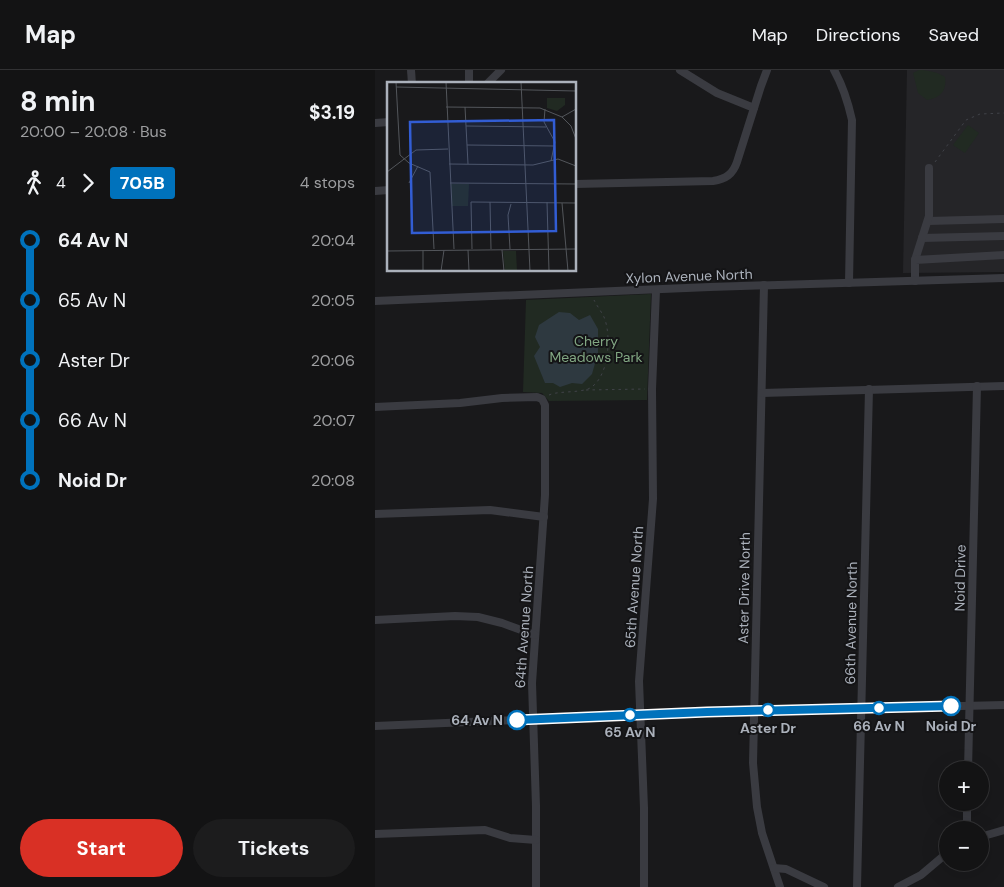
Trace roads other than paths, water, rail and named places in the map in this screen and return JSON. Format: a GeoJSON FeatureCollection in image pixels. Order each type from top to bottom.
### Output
{"type":"FeatureCollection","features":[{"type":"Feature","properties":{"kind":"street"},"geometry":{"type":"LineString","coordinates":[[489,82],[501,70]]}},
{"type":"Feature","properties":{"kind":"street"},"geometry":{"type":"LineString","coordinates":[[680,70],[717,93],[754,108]]}},
{"type":"Feature","properties":{"kind":"street"},"geometry":{"type":"LineString","coordinates":[[576,184],[722,180],[729,176],[735,170],[767,70]]}},
{"type":"Feature","properties":{"kind":"street"},"geometry":{"type":"LineString","coordinates":[[834,70],[845,94],[852,120],[849,283]]}},
{"type":"Feature","properties":{"kind":"street"},"geometry":{"type":"LineString","coordinates":[[915,281],[915,260],[928,221],[929,168]]}},
{"type":"Feature","properties":{"kind":"street"},"geometry":{"type":"LineString","coordinates":[[928,221],[1004,219]]}},
{"type":"Feature","properties":{"kind":"street"},"geometry":{"type":"LineString","coordinates":[[922,238],[1004,236]]}},
{"type":"Feature","properties":{"kind":"street"},"geometry":{"type":"LineString","coordinates":[[915,260],[1004,256]]}},
{"type":"Feature","properties":{"kind":"street","name":"Xylon Avenue North"},"geometry":{"type":"LineString","coordinates":[[375,301],[1004,278]]}},
{"type":"Feature","properties":{"kind":"street","name":"Aster Drive North"},"geometry":{"type":"LineString","coordinates":[[765,286],[753,763],[757,807],[762,833],[780,887]]}},
{"type":"Feature","properties":{"kind":"street","name":"65th Avenue North"},"geometry":{"type":"LineString","coordinates":[[644,887],[644,808],[639,681],[653,499],[652,389],[656,290]]}},
{"type":"Feature","properties":{"kind":"street","name":"Noid Drive"},"geometry":{"type":"LineString","coordinates":[[968,761],[977,386]]}},
{"type":"Feature","properties":{"kind":"street"},"geometry":{"type":"LineString","coordinates":[[762,393],[1004,386]]}},
{"type":"Feature","properties":{"kind":"street","name":"66th Avenue North"},"geometry":{"type":"LineString","coordinates":[[857,887],[869,389]]}},
{"type":"Feature","properties":{"kind":"street","name":"64th Avenue North"},"geometry":{"type":"LineString","coordinates":[[375,407],[537,397],[542,399],[545,405],[544,517],[532,675],[536,887]]}},
{"type":"Feature","properties":{"kind":"street"},"geometry":{"type":"LineString","coordinates":[[375,514],[490,510],[544,517]]}},
{"type":"Feature","properties":{"kind":"street"},"geometry":{"type":"LineString","coordinates":[[375,620],[455,616],[478,617],[535,635]]}},
{"type":"Feature","properties":{"kind":"street"},"geometry":{"type":"LineString","coordinates":[[375,726],[754,710],[1004,705]]}},
{"type":"Feature","properties":{"kind":"street"},"geometry":{"type":"LineString","coordinates":[[375,834],[485,830],[510,838],[536,840]]}},
{"type":"Feature","properties":{"kind":"street"},"geometry":{"type":"LineString","coordinates":[[989,834],[1004,830]]}},
{"type":"Feature","properties":{"kind":"street"},"geometry":{"type":"LineString","coordinates":[[898,887],[921,875],[939,860]]}},
{"type":"Feature","properties":{"kind":"street"},"geometry":{"type":"LineString","coordinates":[[774,868],[787,869],[825,887]]}},
{"type":"Feature","properties":{"kind":"place","name":"Noid Dr"},"geometry":{"type":"Point","coordinates":[951,706]}},
{"type":"Feature","properties":{"kind":"place","name":"66 Av N"},"geometry":{"type":"Point","coordinates":[879,708]}},
{"type":"Feature","properties":{"kind":"place","name":"Aster Dr"},"geometry":{"type":"Point","coordinates":[768,710]}},
{"type":"Feature","properties":{"kind":"place","name":"65 Av N"},"geometry":{"type":"Point","coordinates":[630,715]}},
{"type":"Feature","properties":{"kind":"place","name":"64 Av N"},"geometry":{"type":"Point","coordinates":[517,720]}},
{"type":"Feature","properties":{"kind":"park label","name":"Cherry Meadows Park"},"geometry":{"type":"Point","coordinates":[596,350]}}]}
